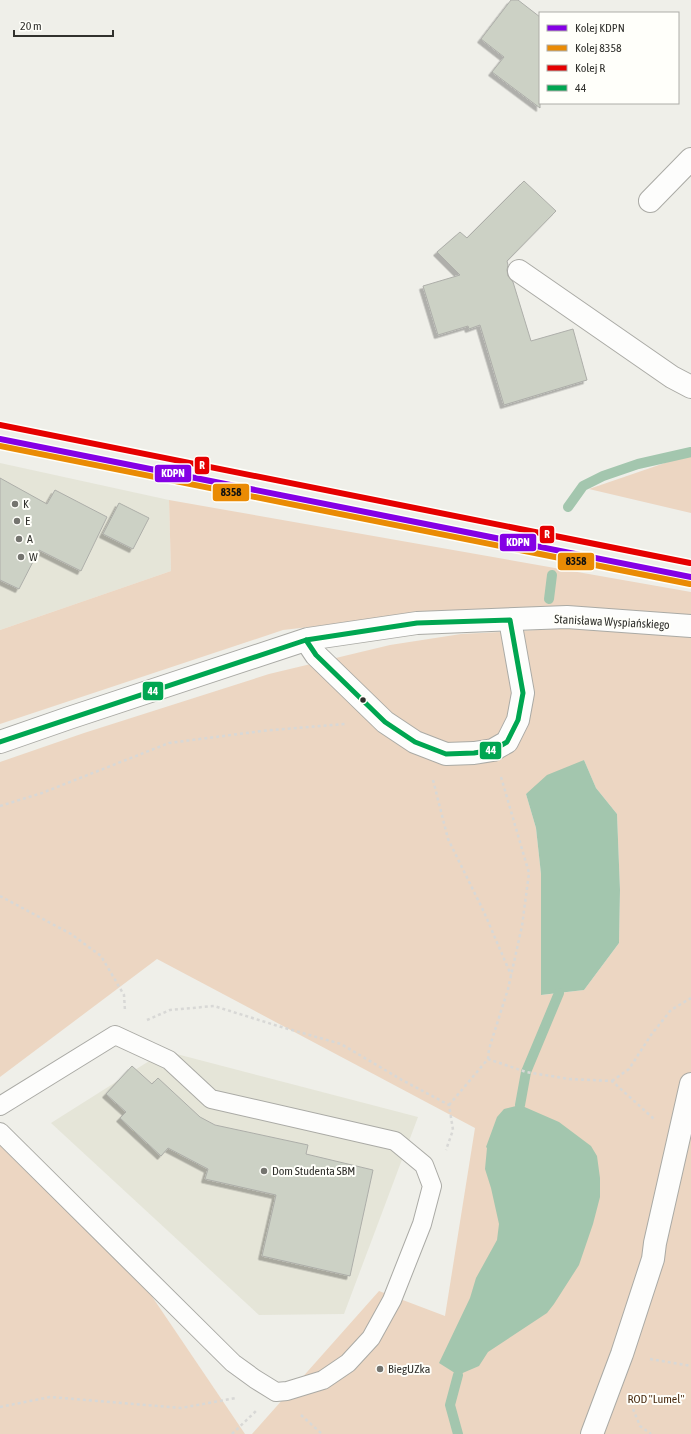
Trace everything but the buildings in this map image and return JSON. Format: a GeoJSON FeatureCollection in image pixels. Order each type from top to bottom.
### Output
{"type":"FeatureCollection","features":[{"type":"Feature","properties":{"kind":"street"},"geometry":{"type":"LineString","coordinates":[[650,201],[691,159]]}},
{"type":"Feature","properties":{"kind":"street"},"geometry":{"type":"LineString","coordinates":[[519,271],[672,377],[691,387]]}},
{"type":"Feature","properties":{"kind":"street","name":"Stanisława Wyspiańskiego"},"geometry":{"type":"LineString","coordinates":[[0,742],[306,640],[417,623],[567,617],[691,626]]}},
{"type":"Feature","properties":{"kind":"street"},"geometry":{"type":"LineString","coordinates":[[306,640],[316,655],[385,722],[415,742],[446,754],[474,753],[493,750],[507,742],[518,720],[523,692],[510,620]]}},
{"type":"Feature","properties":{"kind":"street"},"geometry":{"type":"LineString","coordinates":[[592,1434],[622,1354],[653,1259],[655,1243],[691,1084]]}},
{"type":"Feature","properties":{"kind":"lane"},"geometry":{"type":"LineString","coordinates":[[0,1106],[115,1035],[168,1060],[211,1099],[395,1140],[424,1165],[432,1186],[422,1224],[404,1271],[392,1300],[371,1338],[348,1363],[323,1380],[287,1392],[276,1392],[233,1363],[0,1132]]}},
{"type":"Feature","properties":{"kind":"path"},"geometry":{"type":"LineString","coordinates":[[0,806],[42,794],[169,743],[262,731],[344,724],[377,714]]}},
{"type":"Feature","properties":{"kind":"path"},"geometry":{"type":"LineString","coordinates":[[419,744],[435,786],[448,839],[484,912],[511,975]]}},
{"type":"Feature","properties":{"kind":"path"},"geometry":{"type":"LineString","coordinates":[[432,1186],[453,1130],[449,1105],[488,1059],[489,1048],[511,975],[522,926],[529,873],[493,750]]}},
{"type":"Feature","properties":{"kind":"path"},"geometry":{"type":"LineString","coordinates":[[0,896],[71,934],[101,956],[124,995],[124,1017],[136,1026]]}},
{"type":"Feature","properties":{"kind":"path"},"geometry":{"type":"LineString","coordinates":[[488,1059],[526,1072],[569,1079],[612,1081],[629,1069],[651,1035],[671,1010],[691,998]]}},
{"type":"Feature","properties":{"kind":"path"},"geometry":{"type":"LineString","coordinates":[[115,1035],[170,1010],[214,1006],[341,1044],[402,1080],[449,1105]]}},
{"type":"Feature","properties":{"kind":"path"},"geometry":{"type":"LineString","coordinates":[[612,1081],[679,1140]]}},
{"type":"Feature","properties":{"kind":"path"},"geometry":{"type":"LineString","coordinates":[[622,1354],[691,1366]]}},
{"type":"Feature","properties":{"kind":"path"},"geometry":{"type":"LineString","coordinates":[[0,1406],[50,1397],[181,1408],[276,1392]]}},
{"type":"Feature","properties":{"kind":"path"},"geometry":{"type":"LineString","coordinates":[[232,1434],[276,1392]]}},
{"type":"Feature","properties":{"kind":"shaded area"},"geometry":{"type":"Polygon","coordinates":[[[0,463],[169,500],[171,571],[0,630],[0,463]]]}},
{"type":"Feature","properties":{"kind":"shaded area"},"geometry":{"type":"Polygon","coordinates":[[[584,760],[596,788],[617,814],[620,890],[619,943],[584,990],[541,995],[541,874],[536,828],[526,794],[547,775],[584,760]]]}},
{"type":"Feature","properties":{"kind":"shaded area"},"geometry":{"type":"Polygon","coordinates":[[[165,1051],[418,1117],[344,1314],[259,1315],[51,1123],[165,1051]]]}},
{"type":"Feature","properties":{"kind":"shaded area"},"geometry":{"type":"Polygon","coordinates":[[[520,1105],[559,1122],[591,1146],[597,1156],[600,1178],[600,1197],[593,1224],[579,1265],[547,1313],[488,1352],[479,1366],[458,1375],[439,1363],[470,1298],[476,1278],[497,1240],[499,1224],[485,1169],[486,1147],[497,1117],[504,1109],[520,1105]]]}},
{"type":"Feature","properties":{"kind":"green space"},"geometry":{"type":"Polygon","coordinates":[[[691,454],[691,513],[589,489],[691,454]]]}},
{"type":"Feature","properties":{"kind":"green space"},"geometry":{"type":"Polygon","coordinates":[[[169,500],[691,592],[691,620],[362,621],[283,630],[0,724],[0,630],[171,571],[169,500]]]}},
{"type":"Feature","properties":{"kind":"green space","name":"ROD \"Lumel\""},"geometry":{"type":"Polygon","coordinates":[[[574,628],[691,637],[691,1434],[252,1434],[379,1291],[445,1316],[475,1128],[157,959],[0,1077],[0,762],[84,733],[269,674],[390,645],[461,634],[574,628]],[[584,760],[526,794],[536,828],[541,874],[542,995],[584,990],[619,943],[620,890],[617,814],[596,788],[584,760]]]}},
{"type":"Feature","properties":{"kind":"green space"},"geometry":{"type":"Polygon","coordinates":[[[0,1143],[151,1295],[245,1434],[0,1434],[0,1143]]]}},
{"type":"Feature","properties":{"kind":"waterway"},"geometry":{"type":"LineString","coordinates":[[568,507],[583,486],[603,476],[638,464],[691,452]]}},
{"type":"Feature","properties":{"kind":"waterway"},"geometry":{"type":"LineString","coordinates":[[549,599],[552,575]]}},
{"type":"Feature","properties":{"kind":"waterway"},"geometry":{"type":"LineString","coordinates":[[520,1105],[526,1072],[559,993]]}},
{"type":"Feature","properties":{"kind":"waterway"},"geometry":{"type":"LineString","coordinates":[[458,1375],[450,1405],[458,1434]]}},
{"type":"Feature","properties":{"kind":"rail line","name":"R"},"geometry":{"type":"LineString","coordinates":[[0,425],[690,563]]}},
{"type":"Feature","properties":{"kind":"rail line","name":"KDPN"},"geometry":{"type":"LineString","coordinates":[[0,439],[691,577]]}},
{"type":"Feature","properties":{"kind":"rail line","name":"8358"},"geometry":{"type":"LineString","coordinates":[[0,446],[690,584]]}},
{"type":"Feature","properties":{"kind":"transit line","name":"44"},"geometry":{"type":"LineString","coordinates":[[510,620],[523,693],[518,720],[507,742],[493,750],[474,753],[446,754],[415,742],[385,722],[316,655],[306,640],[417,623],[510,620]]}},
{"type":"Feature","properties":{"kind":"transit line","name":"44"},"geometry":{"type":"LineString","coordinates":[[0,742],[306,640]]}},
{"type":"Feature","properties":{"kind":"place","name":"K"},"geometry":{"type":"Point","coordinates":[15,504]}},
{"type":"Feature","properties":{"kind":"place","name":"E"},"geometry":{"type":"Point","coordinates":[17,521]}},
{"type":"Feature","properties":{"kind":"place","name":"A"},"geometry":{"type":"Point","coordinates":[19,539]}},
{"type":"Feature","properties":{"kind":"place","name":"W"},"geometry":{"type":"Point","coordinates":[21,557]}},
{"type":"Feature","properties":{"kind":"place","name":"Dom Studenta SBM"},"geometry":{"type":"Point","coordinates":[264,1171]}},
{"type":"Feature","properties":{"kind":"place","name":"BiegUZka"},"geometry":{"type":"Point","coordinates":[380,1369]}}]}
